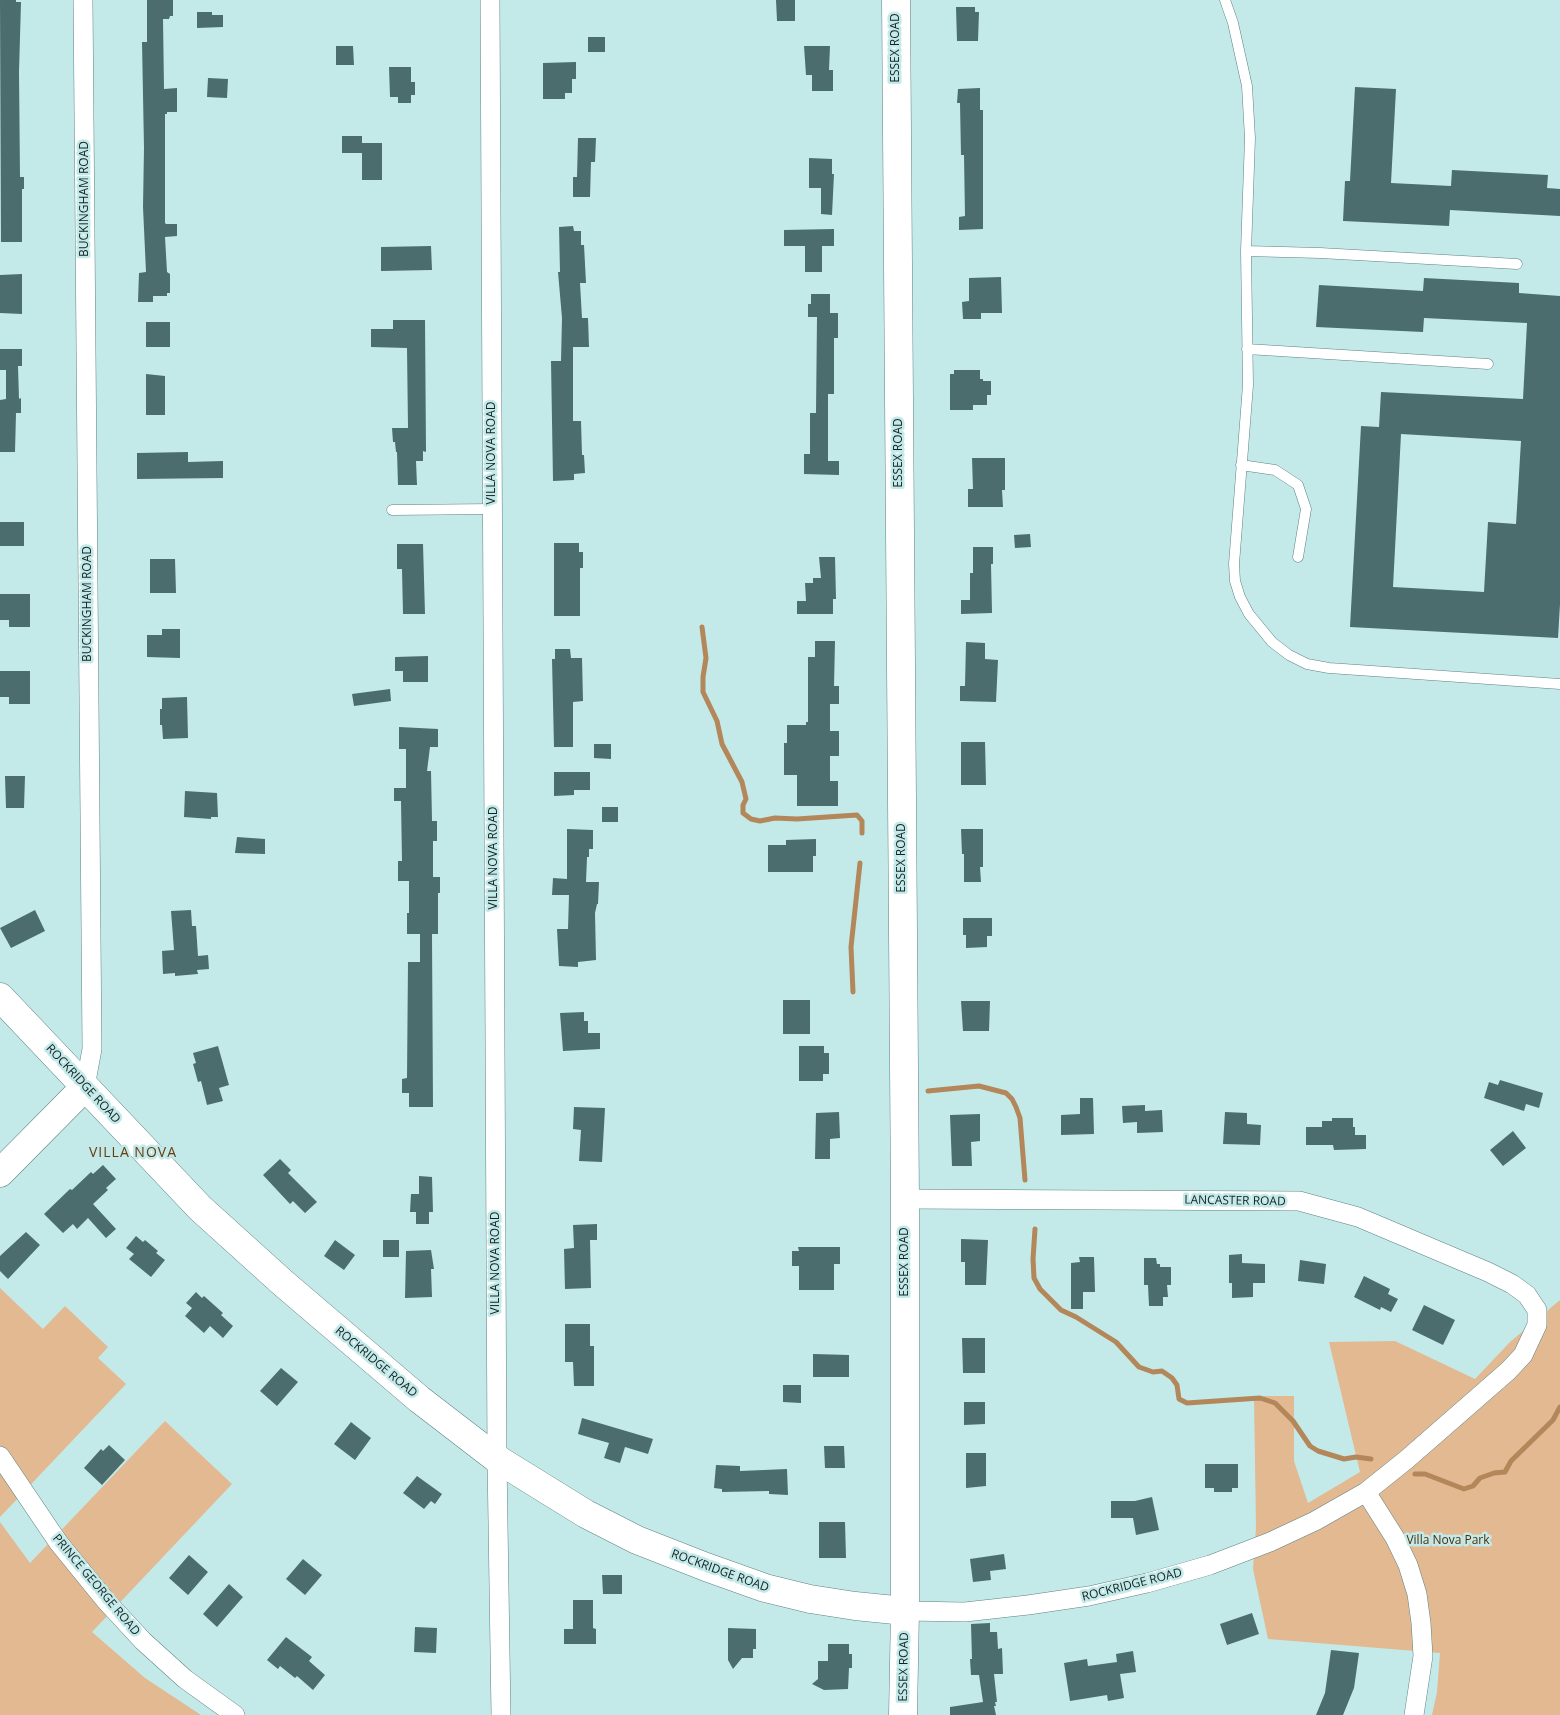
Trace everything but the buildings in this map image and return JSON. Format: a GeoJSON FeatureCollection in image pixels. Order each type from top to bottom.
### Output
{"type":"FeatureCollection","features":[{"type":"Feature","properties":{"kind":"street","name":"BUCKINGHAM ROAD"},"geometry":{"type":"LineString","coordinates":[[84,0],[92,1049],[85,1087]]}},
{"type":"Feature","properties":{"kind":"street","name":"VILLA NOVA ROAD"},"geometry":{"type":"LineString","coordinates":[[490,0],[497,1459],[501,1715]]}},
{"type":"Feature","properties":{"kind":"street","name":"ESSEX ROAD"},"geometry":{"type":"LineString","coordinates":[[896,0],[905,1199],[905,1611],[903,1715]]}},
{"type":"Feature","properties":{"kind":"street","name":"ROCKRIDGE ROAD"},"geometry":{"type":"LineString","coordinates":[[0,997],[200,1208],[283,1284],[419,1399],[497,1459],[586,1514],[637,1540],[765,1588],[810,1599],[905,1611],[964,1612],[1028,1605],[1089,1596],[1147,1583],[1210,1565],[1270,1542],[1315,1521],[1366,1492],[1508,1371],[1523,1355],[1531,1340],[1537,1325],[1537,1310]]}},
{"type":"Feature","properties":{"kind":"street"},"geometry":{"type":"LineString","coordinates":[[0,1173],[85,1087]]}},
{"type":"Feature","properties":{"kind":"street","name":"LANCASTER ROAD"},"geometry":{"type":"LineString","coordinates":[[905,1199],[1299,1202],[1358,1217],[1488,1272],[1512,1284],[1527,1295],[1537,1310]]}},
{"type":"Feature","properties":{"kind":"street","name":"PRINCE GEORGE ROAD"},"geometry":{"type":"LineString","coordinates":[[0,1456],[58,1542],[106,1601],[143,1641],[185,1679],[235,1715]]}},
{"type":"Feature","properties":{"kind":"street"},"geometry":{"type":"LineString","coordinates":[[1366,1492],[1395,1538],[1408,1565],[1417,1594],[1423,1656],[1414,1715]]}},
{"type":"Feature","properties":{"kind":"lane"},"geometry":{"type":"LineString","coordinates":[[1225,0],[1233,23],[1247,86],[1250,138],[1246,251],[1248,385],[1234,564],[1235,581],[1240,597],[1249,614],[1272,642],[1289,655],[1307,664],[1329,668],[1560,684]]}},
{"type":"Feature","properties":{"kind":"lane"},"geometry":{"type":"LineString","coordinates":[[1246,251],[1320,253],[1517,264]]}},
{"type":"Feature","properties":{"kind":"lane"},"geometry":{"type":"LineString","coordinates":[[1247,348],[1488,364]]}},
{"type":"Feature","properties":{"kind":"lane"},"geometry":{"type":"LineString","coordinates":[[1241,465],[1275,470],[1298,486],[1306,509],[1298,557]]}},
{"type":"Feature","properties":{"kind":"lane"},"geometry":{"type":"LineString","coordinates":[[392,510],[493,510]]}},
{"type":"Feature","properties":{"kind":"green space"},"geometry":{"type":"Polygon","coordinates":[[[0,1288],[43,1329],[65,1306],[108,1347],[98,1358],[126,1384],[0,1517],[0,1288]]]}},
{"type":"Feature","properties":{"kind":"green space","name":"Villa Nova Park"},"geometry":{"type":"Polygon","coordinates":[[[1560,1300],[1560,1715],[1432,1715],[1437,1692],[1440,1653],[1268,1639],[1253,1569],[1256,1528],[1254,1396],[1294,1396],[1294,1461],[1308,1503],[1360,1472],[1329,1342],[1395,1341],[1475,1379],[1510,1342],[1560,1300]]]}},
{"type":"Feature","properties":{"kind":"green space"},"geometry":{"type":"Polygon","coordinates":[[[165,1421],[232,1484],[92,1632],[145,1678],[201,1715],[0,1715],[0,1522],[30,1563],[165,1421]]]}},
{"type":"Feature","properties":{"kind":"waterway"},"geometry":{"type":"LineString","coordinates":[[702,627],[706,658],[703,692],[717,721],[722,744],[742,782],[746,799],[743,805],[743,813],[751,819],[760,821],[775,818],[797,819],[857,815],[862,821],[862,833]]}},
{"type":"Feature","properties":{"kind":"waterway"},"geometry":{"type":"LineString","coordinates":[[853,992],[851,947],[860,863]]}},
{"type":"Feature","properties":{"kind":"waterway"},"geometry":{"type":"LineString","coordinates":[[928,1091],[979,1086],[1006,1093],[1012,1099],[1020,1118],[1025,1180]]}},
{"type":"Feature","properties":{"kind":"waterway"},"geometry":{"type":"LineString","coordinates":[[1035,1229],[1034,1278],[1040,1289],[1061,1310],[1116,1342],[1139,1367],[1153,1372],[1162,1371],[1172,1378],[1177,1385],[1179,1399],[1187,1403],[1260,1398],[1275,1403],[1293,1421],[1310,1446],[1318,1451],[1344,1459],[1356,1457],[1371,1459]]}},
{"type":"Feature","properties":{"kind":"waterway"},"geometry":{"type":"LineString","coordinates":[[1415,1474],[1425,1474],[1464,1489],[1473,1486],[1480,1478],[1494,1473],[1505,1472],[1511,1461],[1553,1420],[1560,1407]]}},
{"type":"Feature","properties":{"kind":"district","name":"VILLA NOVA"},"geometry":{"type":"Point","coordinates":[133,1153]}}]}
